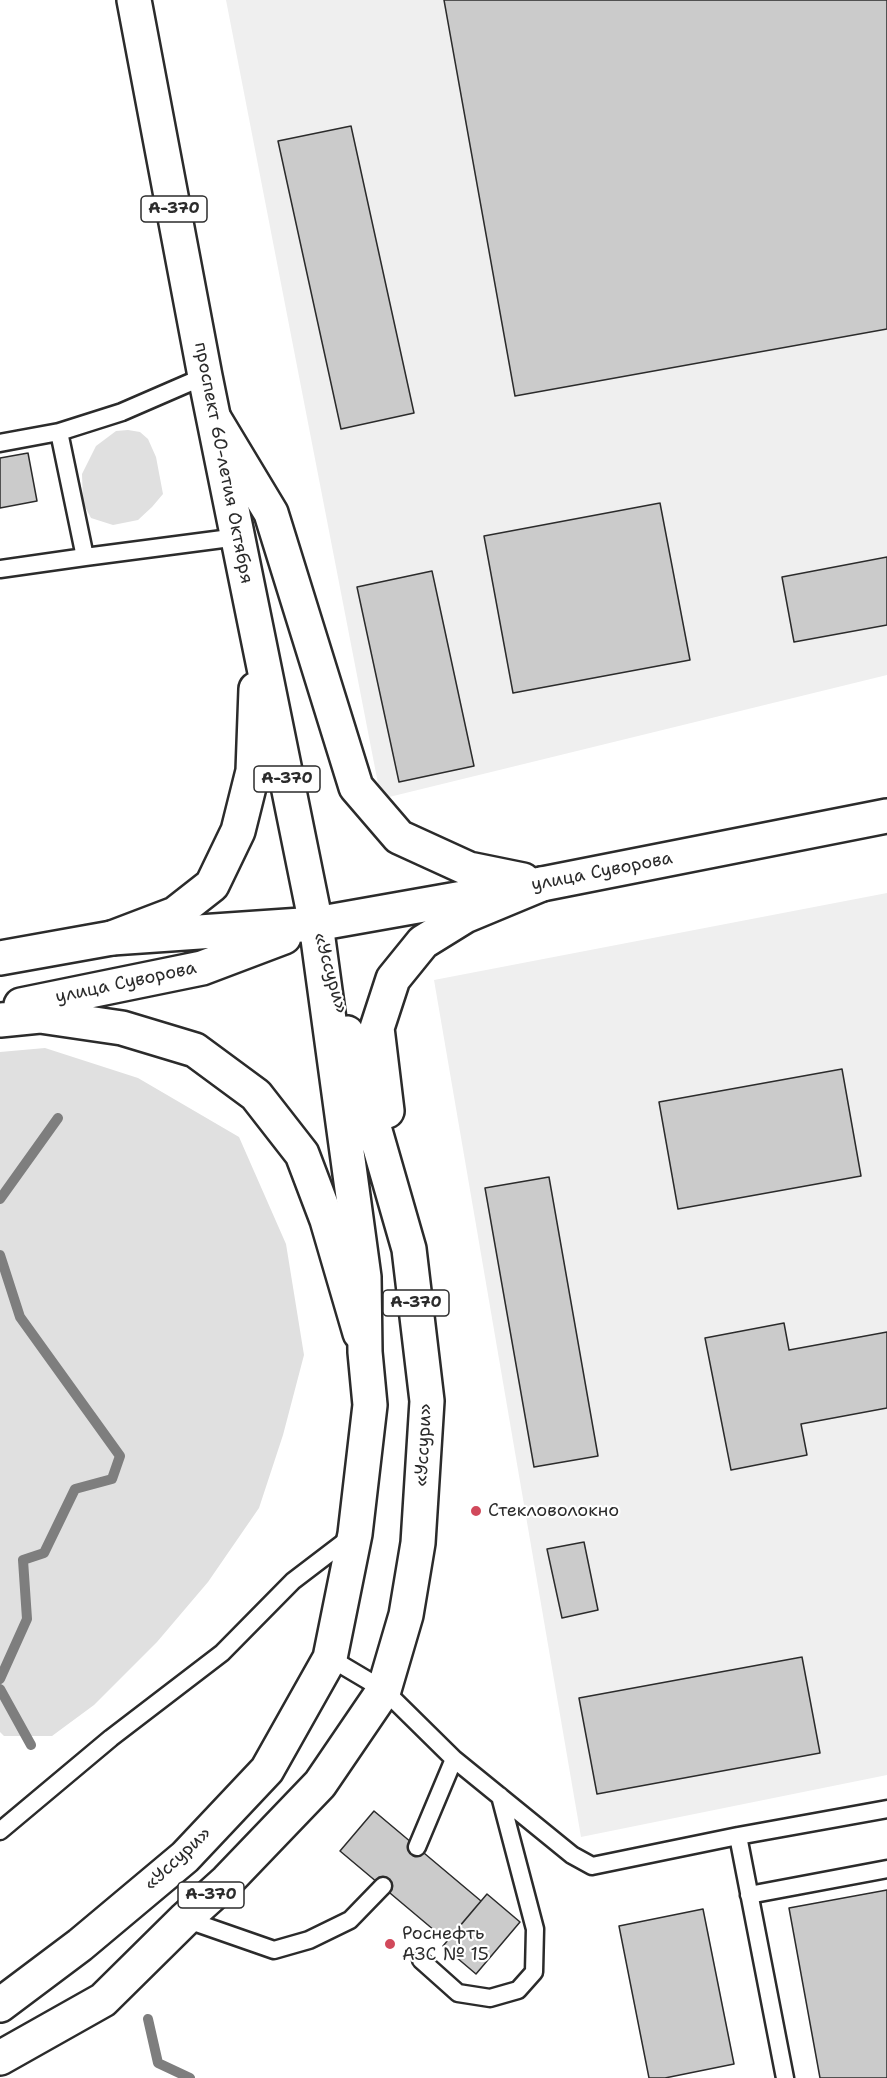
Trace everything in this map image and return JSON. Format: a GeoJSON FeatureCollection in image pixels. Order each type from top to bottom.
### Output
{"type":"FeatureCollection","features":[{"type":"Feature","properties":{"kind":"main road","name":"проспект 60-летия Октября"},"geometry":{"type":"LineString","coordinates":[[134,0],[214,417],[316,924]]}},
{"type":"Feature","properties":{"kind":"main road"},"geometry":{"type":"LineString","coordinates":[[214,417],[271,513],[356,787],[399,837],[469,869],[542,884]]}},
{"type":"Feature","properties":{"kind":"main road"},"geometry":{"type":"LineString","coordinates":[[112,938],[175,915],[212,885],[238,831],[253,771],[257,633]]}},
{"type":"Feature","properties":{"kind":"main road","name":"улица Суворова"},"geometry":{"type":"LineString","coordinates":[[0,958],[112,938],[316,924],[542,884],[887,816]]}},
{"type":"Feature","properties":{"kind":"main road"},"geometry":{"type":"LineString","coordinates":[[409,1249],[376,1028],[393,979],[423,942],[465,916],[542,884]]}},
{"type":"Feature","properties":{"kind":"main road","name":"улица Суворова"},"geometry":{"type":"LineString","coordinates":[[0,1010],[202,968],[316,924]]}},
{"type":"Feature","properties":{"kind":"main road","name":"«Уссури»"},"geometry":{"type":"LineString","coordinates":[[0,2058],[103,2000],[227,1881],[320,1784],[384,1690],[406,1615],[418,1543],[427,1401],[409,1249],[316,924]]}},
{"type":"Feature","properties":{"kind":"main road","name":"«Уссури»"},"geometry":{"type":"LineString","coordinates":[[0,2005],[80,1945],[184,1857],[267,1770],[330,1658],[355,1534],[370,1405],[365,1352],[364,1277],[316,924]]}},
{"type":"Feature","properties":{"kind":"main road"},"geometry":{"type":"LineString","coordinates":[[0,1020],[40,1016],[133,1031],[195,1050],[256,1095],[302,1154],[327,1220],[365,1352]]}},
{"type":"Feature","properties":{"kind":"lane"},"geometry":{"type":"LineString","coordinates":[[0,443],[59,432],[122,412],[206,376]]}},
{"type":"Feature","properties":{"kind":"lane"},"geometry":{"type":"LineString","coordinates":[[59,432],[85,558]]}},
{"type":"Feature","properties":{"kind":"lane"},"geometry":{"type":"LineString","coordinates":[[0,568],[238,537]]}},
{"type":"Feature","properties":{"kind":"lane"},"geometry":{"type":"LineString","coordinates":[[0,1831],[111,1738],[222,1653],[293,1581],[355,1534]]}},
{"type":"Feature","properties":{"kind":"lane"},"geometry":{"type":"LineString","coordinates":[[330,1658],[384,1690],[454,1759],[572,1855],[592,1866],[887,1809]]}},
{"type":"Feature","properties":{"kind":"lane"},"geometry":{"type":"LineString","coordinates":[[417,1847],[454,1759]]}},
{"type":"Feature","properties":{"kind":"lane"},"geometry":{"type":"LineString","coordinates":[[421,1960],[458,1993],[490,1998],[518,1990],[534,1972],[535,1929],[500,1796]]}},
{"type":"Feature","properties":{"kind":"lane"},"geometry":{"type":"LineString","coordinates":[[738,1836],[785,2078]]}},
{"type":"Feature","properties":{"kind":"lane"},"geometry":{"type":"LineString","coordinates":[[749,1895],[887,1869]]}},
{"type":"Feature","properties":{"kind":"lane"},"geometry":{"type":"LineString","coordinates":[[185,1919],[274,1950],[309,1940],[350,1920],[383,1886]]}},
{"type":"Feature","properties":{"kind":"shaded area"},"geometry":{"type":"Polygon","coordinates":[[[226,0],[887,0],[887,675],[381,799],[226,0]]]}},
{"type":"Feature","properties":{"kind":"shaded area"},"geometry":{"type":"Polygon","coordinates":[[[116,431],[140,432],[148,439],[156,457],[163,494],[138,520],[113,525],[91,518],[83,503],[82,474],[96,446],[116,431]]]}},
{"type":"Feature","properties":{"kind":"shaded area"},"geometry":{"type":"Polygon","coordinates":[[[887,893],[887,1775],[581,1837],[434,980],[887,893]]]}},
{"type":"Feature","properties":{"kind":"shaded area"},"geometry":{"type":"Polygon","coordinates":[[[45,1048],[138,1078],[239,1137],[286,1244],[304,1355],[283,1435],[259,1508],[208,1582],[157,1642],[94,1705],[52,1736],[4,1736],[0,1732],[0,1052],[45,1048]]]}},
{"type":"Feature","properties":{"kind":"building"},"geometry":{"type":"Polygon","coordinates":[[[444,0],[887,0],[887,329],[515,396],[444,0]]]}},
{"type":"Feature","properties":{"kind":"building"},"geometry":{"type":"Polygon","coordinates":[[[351,126],[414,413],[341,429],[278,141],[351,126]]]}},
{"type":"Feature","properties":{"kind":"building"},"geometry":{"type":"Polygon","coordinates":[[[28,453],[37,501],[0,508],[0,458],[28,453]]]}},
{"type":"Feature","properties":{"kind":"building"},"geometry":{"type":"Polygon","coordinates":[[[660,503],[690,660],[513,693],[484,536],[660,503]]]}},
{"type":"Feature","properties":{"kind":"building"},"geometry":{"type":"Polygon","coordinates":[[[887,557],[887,625],[794,642],[782,577],[887,557]]]}},
{"type":"Feature","properties":{"kind":"building"},"geometry":{"type":"Polygon","coordinates":[[[432,571],[474,766],[399,782],[357,587],[432,571]]]}},
{"type":"Feature","properties":{"kind":"building"},"geometry":{"type":"Polygon","coordinates":[[[842,1069],[861,1176],[678,1209],[659,1102],[842,1069]]]}},
{"type":"Feature","properties":{"kind":"building"},"geometry":{"type":"Polygon","coordinates":[[[549,1177],[598,1456],[534,1467],[485,1188],[549,1177]]]}},
{"type":"Feature","properties":{"kind":"building"},"geometry":{"type":"Polygon","coordinates":[[[784,1323],[789,1350],[887,1332],[887,1408],[801,1424],[807,1455],[731,1470],[705,1338],[784,1323]]]}},
{"type":"Feature","properties":{"kind":"building"},"geometry":{"type":"Polygon","coordinates":[[[584,1542],[598,1610],[562,1618],[547,1549],[584,1542]]]}},
{"type":"Feature","properties":{"kind":"building"},"geometry":{"type":"Polygon","coordinates":[[[802,1657],[820,1753],[597,1794],[579,1698],[802,1657]]]}},
{"type":"Feature","properties":{"kind":"building"},"geometry":{"type":"Polygon","coordinates":[[[374,1811],[481,1901],[447,1941],[340,1851],[374,1811]]]}},
{"type":"Feature","properties":{"kind":"building"},"geometry":{"type":"Polygon","coordinates":[[[887,1890],[887,2078],[820,2078],[789,1908],[887,1890]]]}},
{"type":"Feature","properties":{"kind":"building"},"geometry":{"type":"Polygon","coordinates":[[[487,1894],[520,1922],[476,1974],[443,1946],[487,1894]]]}},
{"type":"Feature","properties":{"kind":"building"},"geometry":{"type":"Polygon","coordinates":[[[703,1909],[734,2064],[665,2078],[649,2078],[619,1926],[703,1909]]]}},
{"type":"Feature","properties":{"kind":"waterway"},"geometry":{"type":"LineString","coordinates":[[0,1199],[58,1118]]}},
{"type":"Feature","properties":{"kind":"waterway"},"geometry":{"type":"LineString","coordinates":[[0,1255],[20,1317],[120,1456],[112,1479],[75,1489],[44,1553],[23,1560],[27,1619],[0,1679]]}},
{"type":"Feature","properties":{"kind":"waterway"},"geometry":{"type":"LineString","coordinates":[[0,1689],[31,1745]]}},
{"type":"Feature","properties":{"kind":"waterway"},"geometry":{"type":"LineString","coordinates":[[148,2019],[158,2063],[190,2078]]}},
{"type":"Feature","properties":{"kind":"place","name":"Стекловолокно"},"geometry":{"type":"Point","coordinates":[476,1511]}},
{"type":"Feature","properties":{"kind":"place","name":"Роснефть АЗС № 15"},"geometry":{"type":"Point","coordinates":[390,1944]}}]}
